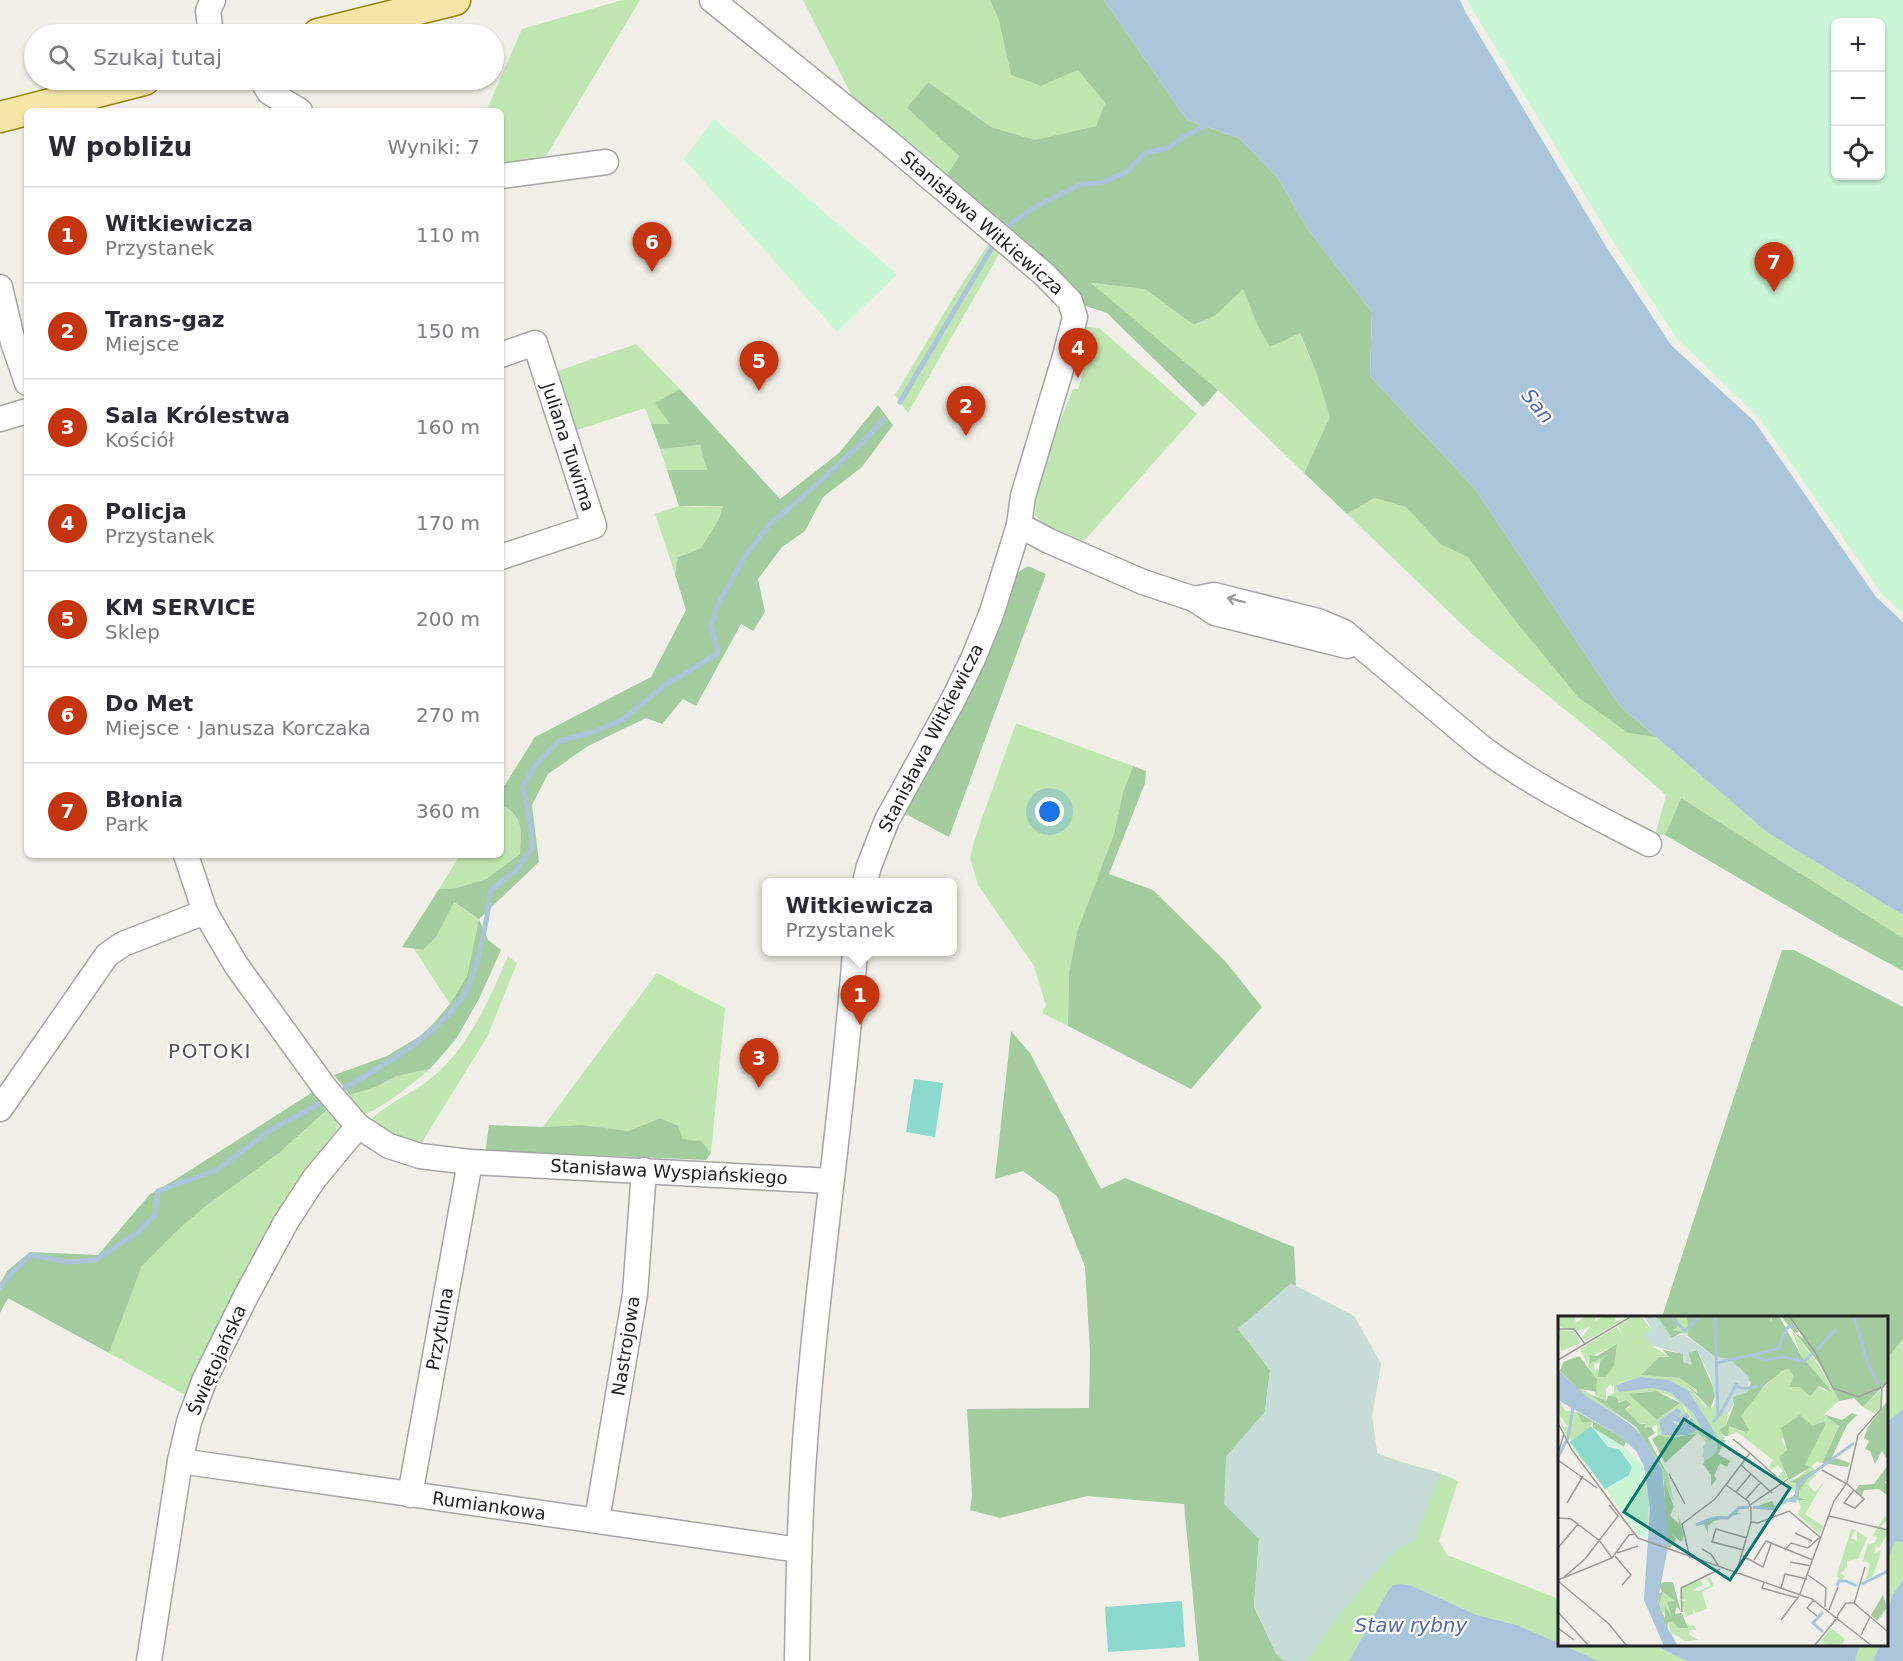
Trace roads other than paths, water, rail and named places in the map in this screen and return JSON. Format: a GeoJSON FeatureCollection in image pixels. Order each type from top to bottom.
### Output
{"type":"FeatureCollection","features":[{"type":"Feature","properties":{"kind":"main road"},"geometry":{"type":"LineString","coordinates":[[358,24],[454,0]]}},
{"type":"Feature","properties":{"kind":"main road"},"geometry":{"type":"LineString","coordinates":[[35,108],[105,90]]}},
{"type":"Feature","properties":{"kind":"main road"},"geometry":{"type":"LineString","coordinates":[[0,117],[24,111]]}},
{"type":"Feature","properties":{"kind":"street"},"geometry":{"type":"LineString","coordinates":[[210,24],[208,12],[213,0]]}},
{"type":"Feature","properties":{"kind":"street","name":"Stanisława Witkiewicza"},"geometry":{"type":"LineString","coordinates":[[712,0],[922,171],[1045,275],[1070,301],[1075,317],[1023,496],[1019,525],[992,612],[973,659],[932,740],[887,820],[866,878]]}},
{"type":"Feature","properties":{"kind":"street"},"geometry":{"type":"LineString","coordinates":[[268,90],[295,108]]}},
{"type":"Feature","properties":{"kind":"street"},"geometry":{"type":"LineString","coordinates":[[504,176],[606,162]]}},
{"type":"Feature","properties":{"kind":"street"},"geometry":{"type":"LineString","coordinates":[[0,287],[13,342],[24,374]]}},
{"type":"Feature","properties":{"kind":"street","name":"Juliana Tuwima"},"geometry":{"type":"LineString","coordinates":[[504,354],[535,343],[594,526],[504,556]]}},
{"type":"Feature","properties":{"kind":"street"},"geometry":{"type":"LineString","coordinates":[[0,419],[24,412]]}},
{"type":"Feature","properties":{"kind":"street"},"geometry":{"type":"LineString","coordinates":[[1019,525],[1049,542],[1143,582],[1194,598],[1215,613],[1367,650],[1481,747],[1530,782],[1648,844]]}},
{"type":"Feature","properties":{"kind":"street","name":"Stanisława Wyspiańskiego"},"geometry":{"type":"LineString","coordinates":[[187,858],[205,912],[242,973],[326,1088],[358,1126],[389,1146],[420,1156],[470,1162],[831,1181]]}},
{"type":"Feature","properties":{"kind":"street"},"geometry":{"type":"LineString","coordinates":[[0,1109],[107,955],[123,945],[205,912]]}},
{"type":"Feature","properties":{"kind":"street"},"geometry":{"type":"LineString","coordinates":[[797,1661],[803,1469],[855,956]]}},
{"type":"Feature","properties":{"kind":"street","name":"Świętojańska"},"geometry":{"type":"LineString","coordinates":[[149,1661],[180,1461],[189,1422],[204,1381],[286,1222],[314,1179],[358,1126]]}},
{"type":"Feature","properties":{"kind":"street","name":"Przytulna"},"geometry":{"type":"LineString","coordinates":[[410,1495],[470,1162]]}},
{"type":"Feature","properties":{"kind":"street","name":"Nastrojowa"},"geometry":{"type":"LineString","coordinates":[[597,1520],[635,1293],[644,1170]]}},
{"type":"Feature","properties":{"kind":"street","name":"Rumiankowa"},"geometry":{"type":"LineString","coordinates":[[180,1461],[799,1550]]}},
{"type":"Feature","properties":{"kind":"water","name":"San"},"geometry":{"type":"Polygon","coordinates":[[[1104,0],[1460,0],[1607,248],[1671,345],[1754,421],[1876,597],[1903,622],[1903,915],[1768,833],[1620,706],[1476,490],[1370,376],[1372,312],[1307,228],[1278,178],[1239,138],[1187,120],[1104,0]]]}},
{"type":"Feature","properties":{"kind":"water"},"geometry":{"type":"Polygon","coordinates":[[[1903,1409],[1903,1542],[1895,1541],[1888,1561],[1888,1421],[1903,1409]]]}},
{"type":"Feature","properties":{"kind":"water"},"geometry":{"type":"Polygon","coordinates":[[[1903,1579],[1903,1661],[1873,1661],[1880,1646],[1888,1646],[1888,1610],[1892,1596],[1903,1579]]]}},
{"type":"Feature","properties":{"kind":"water","name":"Staw rybny"},"geometry":{"type":"Polygon","coordinates":[[[1393,1585],[1410,1585],[1477,1615],[1517,1625],[1558,1643],[1558,1646],[1564,1646],[1598,1661],[1349,1661],[1393,1585]]]}},
{"type":"Feature","properties":{"kind":"water"},"geometry":{"type":"Polygon","coordinates":[[[1658,1646],[1859,1646],[1855,1661],[1687,1661],[1658,1646]]]}},
{"type":"Feature","properties":{"kind":"waterway"},"geometry":{"type":"LineString","coordinates":[[1006,227],[1033,208],[1081,184],[1101,183],[1126,172],[1145,153],[1168,148],[1209,124]]}},
{"type":"Feature","properties":{"kind":"waterway"},"geometry":{"type":"LineString","coordinates":[[900,402],[996,241]]}},
{"type":"Feature","properties":{"kind":"waterway"},"geometry":{"type":"LineString","coordinates":[[345,1088],[396,1057],[432,1030],[448,1015],[469,985],[477,963],[491,890],[515,871],[532,849],[531,828],[523,786],[537,763],[559,741],[590,733],[622,720],[664,686],[718,653],[711,624],[719,603],[745,556],[770,524],[864,441],[884,419]]}},
{"type":"Feature","properties":{"kind":"waterway"},"geometry":{"type":"LineString","coordinates":[[0,1288],[31,1255],[68,1262],[96,1260],[138,1232],[155,1215],[158,1191],[217,1170],[269,1131],[321,1103]]}},
{"type":"Feature","properties":{"kind":"place","name":"Do Met"},"geometry":{"type":"Point","coordinates":[652,272]}},
{"type":"Feature","properties":{"kind":"place","name":"Błonia"},"geometry":{"type":"Point","coordinates":[1774,292]}},
{"type":"Feature","properties":{"kind":"place","name":"Policja"},"geometry":{"type":"Point","coordinates":[1078,378]}},
{"type":"Feature","properties":{"kind":"place","name":"KM SERVICE"},"geometry":{"type":"Point","coordinates":[759,391]}},
{"type":"Feature","properties":{"kind":"place","name":"Trans-gaz"},"geometry":{"type":"Point","coordinates":[966,436]}},
{"type":"Feature","properties":{"kind":"place","name":"Witkiewicza"},"geometry":{"type":"Point","coordinates":[860,1025]}},
{"type":"Feature","properties":{"kind":"place","name":"Sala Królestwa"},"geometry":{"type":"Point","coordinates":[759,1088]}},
{"type":"Feature","properties":{"kind":"district","name":"POTOKI"},"geometry":{"type":"Point","coordinates":[210,1051]}}]}
